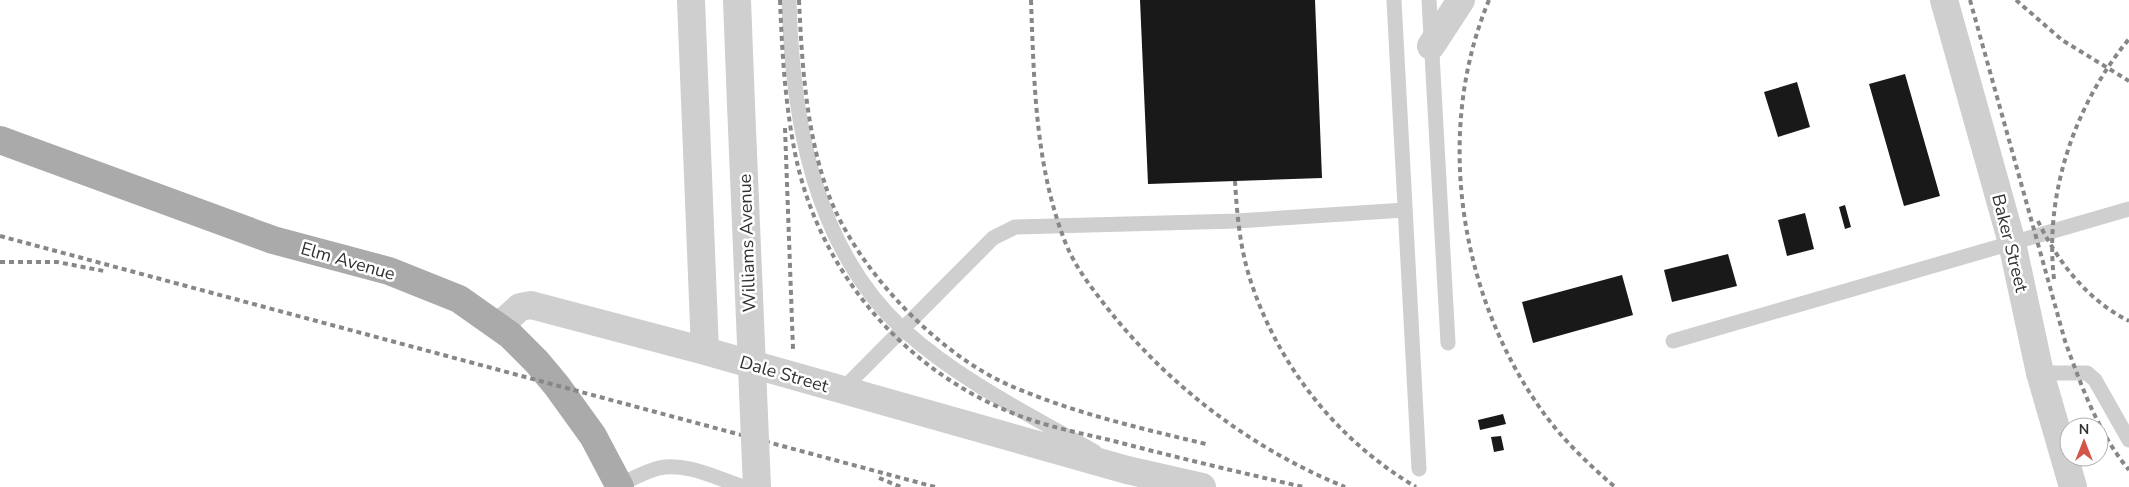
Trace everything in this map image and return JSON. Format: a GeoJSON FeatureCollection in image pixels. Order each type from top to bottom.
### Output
{"type":"FeatureCollection","features":[{"type":"Feature","properties":{"kind":"main road","name":"Elm Avenue"},"geometry":{"type":"LineString","coordinates":[[0,140],[273,240],[390,271],[460,300],[499,326],[537,362],[593,436],[620,486]]}},
{"type":"Feature","properties":{"kind":"street"},"geometry":{"type":"LineString","coordinates":[[691,0],[705,351]]}},
{"type":"Feature","properties":{"kind":"street","name":"Williams Avenue"},"geometry":{"type":"LineString","coordinates":[[737,0],[757,487]]}},
{"type":"Feature","properties":{"kind":"street"},"geometry":{"type":"LineString","coordinates":[[1431,46],[1461,0]]}},
{"type":"Feature","properties":{"kind":"street","name":"Baker Street"},"geometry":{"type":"LineString","coordinates":[[1944,0],[2012,243],[2040,373],[2073,487]]}},
{"type":"Feature","properties":{"kind":"street","name":"Dale Street"},"geometry":{"type":"LineString","coordinates":[[499,326],[520,307],[531,305],[705,351],[1127,470],[1202,487]]}},
{"type":"Feature","properties":{"kind":"lane"},"geometry":{"type":"LineString","coordinates":[[789,0],[790,51],[800,122],[814,184],[842,248],[876,299],[903,329],[933,354],[976,383],[1127,470]]}},
{"type":"Feature","properties":{"kind":"lane"},"geometry":{"type":"LineString","coordinates":[[1394,0],[1419,469]]}},
{"type":"Feature","properties":{"kind":"lane"},"geometry":{"type":"LineString","coordinates":[[1430,0],[1448,342]]}},
{"type":"Feature","properties":{"kind":"lane"},"geometry":{"type":"LineString","coordinates":[[842,390],[993,238],[1015,227],[1237,221],[1405,210]]}},
{"type":"Feature","properties":{"kind":"lane"},"geometry":{"type":"LineString","coordinates":[[1673,341],[2129,210]]}},
{"type":"Feature","properties":{"kind":"lane"},"geometry":{"type":"LineString","coordinates":[[2040,373],[2087,373],[2095,380],[2129,440]]}},
{"type":"Feature","properties":{"kind":"lane"},"geometry":{"type":"LineString","coordinates":[[620,486],[652,470],[672,467],[690,470],[744,487]]}},
{"type":"Feature","properties":{"kind":"building"},"geometry":{"type":"Polygon","coordinates":[[[1140,0],[1315,0],[1322,178],[1148,184],[1140,0]]]}},
{"type":"Feature","properties":{"kind":"building"},"geometry":{"type":"Polygon","coordinates":[[[1905,74],[1940,196],[1904,206],[1869,84],[1905,74]]]}},
{"type":"Feature","properties":{"kind":"building"},"geometry":{"type":"Polygon","coordinates":[[[1797,82],[1810,127],[1778,137],[1764,92],[1797,82]]]}},
{"type":"Feature","properties":{"kind":"building"},"geometry":{"type":"Polygon","coordinates":[[[1845,205],[1851,227],[1845,229],[1839,207],[1845,205]]]}},
{"type":"Feature","properties":{"kind":"building"},"geometry":{"type":"Polygon","coordinates":[[[1805,213],[1814,249],[1787,256],[1778,220],[1805,213]]]}},
{"type":"Feature","properties":{"kind":"building"},"geometry":{"type":"Polygon","coordinates":[[[1728,254],[1737,286],[1672,302],[1664,270],[1728,254]]]}},
{"type":"Feature","properties":{"kind":"building"},"geometry":{"type":"Polygon","coordinates":[[[1622,275],[1633,315],[1533,343],[1522,302],[1622,275]]]}},
{"type":"Feature","properties":{"kind":"building"},"geometry":{"type":"Polygon","coordinates":[[[1503,414],[1506,424],[1480,430],[1478,420],[1503,414]]]}},
{"type":"Feature","properties":{"kind":"building"},"geometry":{"type":"Polygon","coordinates":[[[1501,436],[1504,450],[1494,452],[1491,437],[1501,436]]]}},
{"type":"Feature","properties":{"kind":"railway"},"geometry":{"type":"LineString","coordinates":[[780,0],[786,96],[795,153],[807,197],[824,239],[847,278],[874,313],[905,346],[940,374],[979,397],[1031,420],[1065,430],[1303,487]]}},
{"type":"Feature","properties":{"kind":"railway"},"geometry":{"type":"LineString","coordinates":[[799,0],[806,98],[815,146],[828,193],[841,222],[858,251],[902,306],[955,353],[983,372],[1011,386],[1083,412],[1206,444]]}},
{"type":"Feature","properties":{"kind":"railway"},"geometry":{"type":"LineString","coordinates":[[1031,0],[1035,91],[1047,181],[1064,239],[1083,276],[1132,337],[1186,390],[1245,435],[1311,472],[1345,487]]}},
{"type":"Feature","properties":{"kind":"railway"},"geometry":{"type":"LineString","coordinates":[[1489,0],[1472,50],[1462,103],[1460,156],[1464,210],[1474,263],[1490,314],[1512,363],[1540,408],[1575,450],[1615,487]]}},
{"type":"Feature","properties":{"kind":"railway"},"geometry":{"type":"LineString","coordinates":[[1970,0],[2065,341],[2099,425],[2129,470]]}},
{"type":"Feature","properties":{"kind":"railway"},"geometry":{"type":"LineString","coordinates":[[2016,0],[2062,40],[2129,81]]}},
{"type":"Feature","properties":{"kind":"railway"},"geometry":{"type":"LineString","coordinates":[[2054,279],[2052,247],[2054,215],[2059,183],[2068,152],[2079,121],[2093,92],[2110,64],[2129,39]]}},
{"type":"Feature","properties":{"kind":"railway"},"geometry":{"type":"LineString","coordinates":[[785,128],[793,349]]}},
{"type":"Feature","properties":{"kind":"railway"},"geometry":{"type":"LineString","coordinates":[[1235,181],[1240,232],[1247,270],[1263,313],[1295,372],[1315,399],[1361,448],[1416,487]]}},
{"type":"Feature","properties":{"kind":"railway"},"geometry":{"type":"LineString","coordinates":[[2038,221],[2054,251],[2075,278],[2100,303],[2129,321]]}},
{"type":"Feature","properties":{"kind":"railway"},"geometry":{"type":"LineString","coordinates":[[0,236],[935,487]]}},
{"type":"Feature","properties":{"kind":"railway"},"geometry":{"type":"LineString","coordinates":[[0,262],[57,262],[104,271]]}},
{"type":"Feature","properties":{"kind":"railway"},"geometry":{"type":"LineString","coordinates":[[879,478],[901,487]]}}]}
